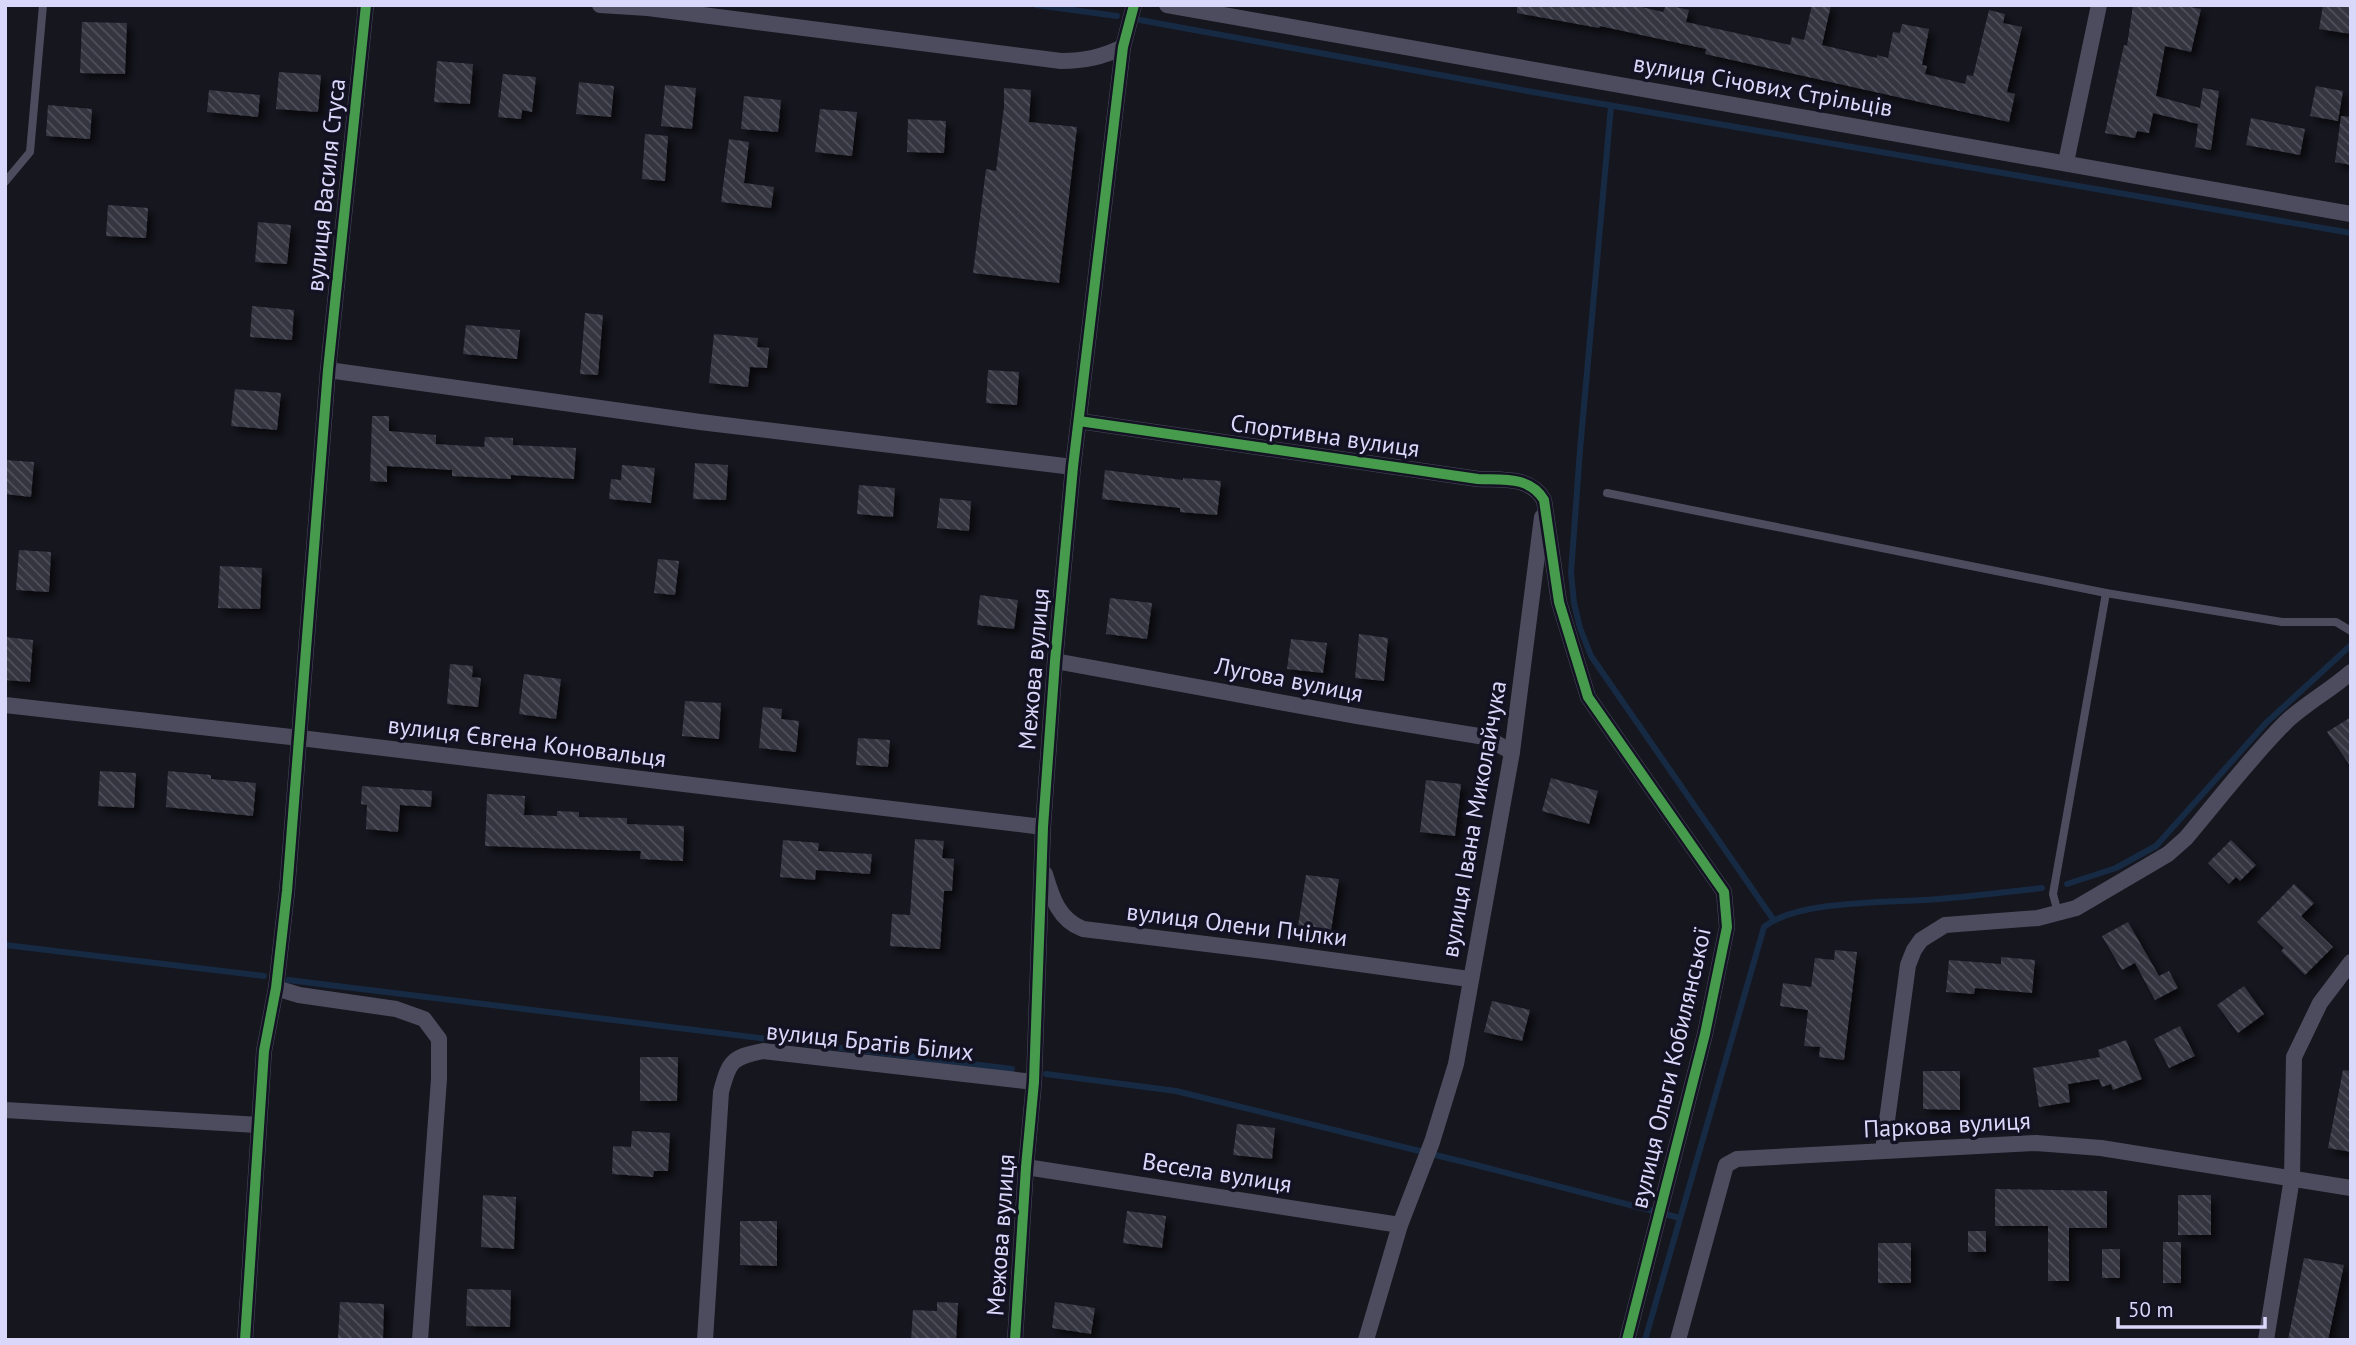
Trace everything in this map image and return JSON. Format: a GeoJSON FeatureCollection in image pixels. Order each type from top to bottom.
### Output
{"type":"FeatureCollection","features":[{"type":"Feature","properties":{"kind":"street","name":"вулиця Василя Стуса"},"geometry":{"type":"LineString","coordinates":[[245,1340],[264,1051],[276,988],[287,891],[328,370],[366,5]]}},
{"type":"Feature","properties":{"kind":"street"},"geometry":{"type":"LineString","coordinates":[[600,5],[648,8],[1061,61],[1084,61],[1123,47]]}},
{"type":"Feature","properties":{"kind":"street","name":"Межова вулиця"},"geometry":{"type":"LineString","coordinates":[[1015,1340],[1034,1082],[1041,860],[1055,661],[1073,467],[1123,47],[1133,5]]}},
{"type":"Feature","properties":{"kind":"street","name":"вулиця Січових Стрільців"},"geometry":{"type":"LineString","coordinates":[[1167,5],[2351,214]]}},
{"type":"Feature","properties":{"kind":"street"},"geometry":{"type":"LineString","coordinates":[[2066,162],[2099,5]]}},
{"type":"Feature","properties":{"kind":"street"},"geometry":{"type":"LineString","coordinates":[[328,370],[699,422],[1073,467]]}},
{"type":"Feature","properties":{"kind":"street","name":"Спортивна вулиця"},"geometry":{"type":"LineString","coordinates":[[1079,421],[1478,479],[1516,481],[1539,491],[1546,507]]}},
{"type":"Feature","properties":{"kind":"street","name":"вулиця Івана Миколайчука"},"geometry":{"type":"LineString","coordinates":[[1400,1224],[1426,1160],[1456,1063],[1511,752],[1546,507]]}},
{"type":"Feature","properties":{"kind":"street","name":"вулиця Ольги Кобилянської"},"geometry":{"type":"LineString","coordinates":[[1546,507],[1559,602],[1588,697],[1724,892],[1727,927],[1705,1034],[1627,1340]]}},
{"type":"Feature","properties":{"kind":"street","name":"Лугова вулиця"},"geometry":{"type":"LineString","coordinates":[[1055,661],[1485,737],[1511,752]]}},
{"type":"Feature","properties":{"kind":"street"},"geometry":{"type":"LineString","coordinates":[[1883,1150],[1908,964],[1921,940],[1945,925],[2058,914],[2094,899],[2168,854],[2186,838],[2288,720],[2309,701],[2351,672]]}},
{"type":"Feature","properties":{"kind":"street","name":"вулиця Євгена Коновальця"},"geometry":{"type":"LineString","coordinates":[[5,705],[1043,827]]}},
{"type":"Feature","properties":{"kind":"street","name":"вулиця Олени Пчілки"},"geometry":{"type":"LineString","coordinates":[[1041,860],[1051,894],[1063,917],[1071,925],[1083,929],[1469,979]]}},
{"type":"Feature","properties":{"kind":"street"},"geometry":{"type":"LineString","coordinates":[[2266,1340],[2292,1178],[2294,1057],[2320,1003],[2351,962]]}},
{"type":"Feature","properties":{"kind":"street"},"geometry":{"type":"LineString","coordinates":[[276,988],[299,995],[396,1009],[424,1019],[439,1039],[439,1079],[420,1340]]}},
{"type":"Feature","properties":{"kind":"street","name":"вулиця Братів Білих"},"geometry":{"type":"LineString","coordinates":[[705,1340],[721,1092],[727,1069],[741,1055],[763,1051],[1034,1082]]}},
{"type":"Feature","properties":{"kind":"street"},"geometry":{"type":"LineString","coordinates":[[5,1110],[258,1125]]}},
{"type":"Feature","properties":{"kind":"street","name":"Паркова вулиця"},"geometry":{"type":"LineString","coordinates":[[1678,1340],[1726,1165],[1737,1159],[2036,1143],[2069,1145],[2351,1188]]}},
{"type":"Feature","properties":{"kind":"street","name":"Весела вулиця"},"geometry":{"type":"LineString","coordinates":[[1026,1167],[1400,1224]]}},
{"type":"Feature","properties":{"kind":"street"},"geometry":{"type":"LineString","coordinates":[[1366,1340],[1400,1224]]}},
{"type":"Feature","properties":{"kind":"lane"},"geometry":{"type":"LineString","coordinates":[[5,183],[30,152],[43,5]]}},
{"type":"Feature","properties":{"kind":"lane"},"geometry":{"type":"LineString","coordinates":[[1607,493],[2106,593],[2282,622],[2336,622],[2351,631]]}},
{"type":"Feature","properties":{"kind":"lane"},"geometry":{"type":"LineString","coordinates":[[2058,914],[2053,894],[2106,593]]}},
{"type":"Feature","properties":{"kind":"building"},"geometry":{"type":"Polygon","coordinates":[[[1517,5],[1633,5],[1663,12],[1666,5],[1689,10],[1686,22],[1790,45],[1792,37],[1804,40],[1812,5],[1831,5],[1822,45],[1877,58],[1877,55],[1888,58],[1893,32],[1900,33],[1902,24],[1929,29],[1922,65],[1927,66],[1925,74],[1965,84],[1967,75],[1973,76],[1989,10],[2005,14],[2003,23],[2022,27],[2007,92],[2015,94],[2009,122],[1705,54],[1706,49],[1600,26],[1599,28],[1517,13],[1517,5]]]}},
{"type":"Feature","properties":{"kind":"building"},"geometry":{"type":"Polygon","coordinates":[[[2133,5],[2180,5],[2201,9],[2191,52],[2165,46],[2156,96],[2200,108],[2203,88],[2219,91],[2211,150],[2195,147],[2198,124],[2153,113],[2149,133],[2137,131],[2135,138],[2105,133],[2124,45],[2127,46],[2133,5]]]}},
{"type":"Feature","properties":{"kind":"building"},"geometry":{"type":"Polygon","coordinates":[[[2323,5],[2351,5],[2351,34],[2319,29],[2323,5]]]}},
{"type":"Feature","properties":{"kind":"building"},"geometry":{"type":"Polygon","coordinates":[[[82,22],[127,23],[125,74],[80,73],[82,22]]]}},
{"type":"Feature","properties":{"kind":"building"},"geometry":{"type":"Polygon","coordinates":[[[437,61],[473,64],[470,104],[434,102],[437,61]]]}},
{"type":"Feature","properties":{"kind":"building"},"geometry":{"type":"Polygon","coordinates":[[[279,72],[321,75],[318,112],[276,109],[279,72]]]}},
{"type":"Feature","properties":{"kind":"building"},"geometry":{"type":"Polygon","coordinates":[[[503,74],[536,77],[532,112],[522,110],[521,119],[498,117],[503,74]]]}},
{"type":"Feature","properties":{"kind":"building"},"geometry":{"type":"Polygon","coordinates":[[[579,82],[614,86],[611,117],[576,114],[579,82]]]}},
{"type":"Feature","properties":{"kind":"building"},"geometry":{"type":"Polygon","coordinates":[[[665,85],[696,88],[692,129],[661,126],[665,85]]]}},
{"type":"Feature","properties":{"kind":"building"},"geometry":{"type":"Polygon","coordinates":[[[2316,86],[2343,91],[2338,121],[2310,116],[2316,86]]]}},
{"type":"Feature","properties":{"kind":"building"},"geometry":{"type":"Polygon","coordinates":[[[1004,88],[1031,90],[1029,122],[1077,127],[1059,283],[973,273],[986,169],[996,171],[1004,88]]]}},
{"type":"Feature","properties":{"kind":"building"},"geometry":{"type":"Polygon","coordinates":[[[209,90],[260,95],[258,117],[207,112],[209,90]]]}},
{"type":"Feature","properties":{"kind":"building"},"geometry":{"type":"Polygon","coordinates":[[[744,96],[781,100],[778,132],[741,129],[744,96]]]}},
{"type":"Feature","properties":{"kind":"building"},"geometry":{"type":"Polygon","coordinates":[[[48,105],[92,109],[90,139],[46,136],[48,105]]]}},
{"type":"Feature","properties":{"kind":"building"},"geometry":{"type":"Polygon","coordinates":[[[820,109],[857,112],[852,156],[815,152],[820,109]]]}},
{"type":"Feature","properties":{"kind":"building"},"geometry":{"type":"Polygon","coordinates":[[[2341,116],[2351,117],[2351,165],[2335,162],[2341,116]]]}},
{"type":"Feature","properties":{"kind":"building"},"geometry":{"type":"Polygon","coordinates":[[[2251,118],[2305,129],[2300,155],[2246,145],[2251,118]]]}},
{"type":"Feature","properties":{"kind":"building"},"geometry":{"type":"Polygon","coordinates":[[[908,119],[946,121],[944,153],[907,152],[908,119]]]}},
{"type":"Feature","properties":{"kind":"building"},"geometry":{"type":"Polygon","coordinates":[[[645,134],[668,136],[665,181],[642,179],[645,134]]]}},
{"type":"Feature","properties":{"kind":"building"},"geometry":{"type":"Polygon","coordinates":[[[729,139],[749,142],[744,183],[774,187],[771,208],[721,202],[729,139]]]}},
{"type":"Feature","properties":{"kind":"building"},"geometry":{"type":"Polygon","coordinates":[[[108,205],[148,208],[146,238],[106,236],[108,205]]]}},
{"type":"Feature","properties":{"kind":"building"},"geometry":{"type":"Polygon","coordinates":[[[258,222],[291,225],[287,264],[255,262],[258,222]]]}},
{"type":"Feature","properties":{"kind":"building"},"geometry":{"type":"Polygon","coordinates":[[[252,306],[294,310],[292,340],[250,337],[252,306]]]}},
{"type":"Feature","properties":{"kind":"building"},"geometry":{"type":"Polygon","coordinates":[[[585,313],[603,315],[598,375],[580,374],[585,313]]]}},
{"type":"Feature","properties":{"kind":"building"},"geometry":{"type":"Polygon","coordinates":[[[466,325],[520,330],[517,359],[463,354],[466,325]]]}},
{"type":"Feature","properties":{"kind":"building"},"geometry":{"type":"Polygon","coordinates":[[[714,334],[758,338],[757,347],[769,348],[767,368],[750,367],[748,387],[709,383],[714,334]]]}},
{"type":"Feature","properties":{"kind":"building"},"geometry":{"type":"Polygon","coordinates":[[[988,370],[1019,372],[1017,405],[986,403],[988,370]]]}},
{"type":"Feature","properties":{"kind":"building"},"geometry":{"type":"Polygon","coordinates":[[[235,389],[281,393],[277,430],[231,426],[235,389]]]}},
{"type":"Feature","properties":{"kind":"building"},"geometry":{"type":"Polygon","coordinates":[[[372,416],[389,416],[389,431],[436,435],[436,444],[484,447],[485,437],[513,438],[513,445],[576,448],[574,479],[511,475],[511,479],[452,476],[452,470],[387,466],[387,482],[370,481],[372,416]]]}},
{"type":"Feature","properties":{"kind":"building"},"geometry":{"type":"Polygon","coordinates":[[[5,460],[34,462],[31,497],[5,494],[5,460]]]}},
{"type":"Feature","properties":{"kind":"building"},"geometry":{"type":"Polygon","coordinates":[[[695,463],[728,465],[726,500],[693,499],[695,463]]]}},
{"type":"Feature","properties":{"kind":"building"},"geometry":{"type":"Polygon","coordinates":[[[622,465],[655,468],[651,503],[609,499],[611,479],[621,480],[622,465]]]}},
{"type":"Feature","properties":{"kind":"building"},"geometry":{"type":"Polygon","coordinates":[[[1105,470],[1183,480],[1221,481],[1217,515],[1180,512],[1180,508],[1102,499],[1105,470]]]}},
{"type":"Feature","properties":{"kind":"building"},"geometry":{"type":"Polygon","coordinates":[[[859,485],[895,488],[893,517],[857,514],[859,485]]]}},
{"type":"Feature","properties":{"kind":"building"},"geometry":{"type":"Polygon","coordinates":[[[940,498],[971,501],[969,531],[937,528],[940,498]]]}},
{"type":"Feature","properties":{"kind":"building"},"geometry":{"type":"Polygon","coordinates":[[[19,550],[51,552],[49,592],[16,590],[19,550]]]}},
{"type":"Feature","properties":{"kind":"building"},"geometry":{"type":"Polygon","coordinates":[[[658,559],[679,561],[675,595],[654,593],[658,559]]]}},
{"type":"Feature","properties":{"kind":"building"},"geometry":{"type":"Polygon","coordinates":[[[220,566],[262,568],[260,609],[218,608],[220,566]]]}},
{"type":"Feature","properties":{"kind":"building"},"geometry":{"type":"Polygon","coordinates":[[[980,595],[1018,600],[1014,629],[977,625],[980,595]]]}},
{"type":"Feature","properties":{"kind":"building"},"geometry":{"type":"Polygon","coordinates":[[[1110,598],[1152,603],[1147,639],[1106,634],[1110,598]]]}},
{"type":"Feature","properties":{"kind":"building"},"geometry":{"type":"Polygon","coordinates":[[[1359,634],[1388,638],[1384,681],[1355,678],[1359,634]]]}},
{"type":"Feature","properties":{"kind":"building"},"geometry":{"type":"Polygon","coordinates":[[[5,637],[33,640],[30,682],[5,680],[5,637]]]}},
{"type":"Feature","properties":{"kind":"building"},"geometry":{"type":"Polygon","coordinates":[[[1291,639],[1327,643],[1323,673],[1287,669],[1291,639]]]}},
{"type":"Feature","properties":{"kind":"building"},"geometry":{"type":"Polygon","coordinates":[[[450,664],[473,666],[472,677],[481,678],[478,707],[447,704],[450,664]]]}},
{"type":"Feature","properties":{"kind":"building"},"geometry":{"type":"Polygon","coordinates":[[[524,674],[561,679],[556,719],[519,714],[524,674]]]}},
{"type":"Feature","properties":{"kind":"building"},"geometry":{"type":"Polygon","coordinates":[[[685,701],[721,703],[719,739],[682,736],[685,701]]]}},
{"type":"Feature","properties":{"kind":"building"},"geometry":{"type":"Polygon","coordinates":[[[763,707],[782,709],[781,719],[799,721],[796,752],[759,748],[763,707]]]}},
{"type":"Feature","properties":{"kind":"building"},"geometry":{"type":"Polygon","coordinates":[[[2351,717],[2351,767],[2327,732],[2351,717]]]}},
{"type":"Feature","properties":{"kind":"building"},"geometry":{"type":"Polygon","coordinates":[[[858,738],[890,740],[888,767],[856,765],[858,738]]]}},
{"type":"Feature","properties":{"kind":"building"},"geometry":{"type":"Polygon","coordinates":[[[100,771],[136,773],[134,808],[98,806],[100,771]]]}},
{"type":"Feature","properties":{"kind":"building"},"geometry":{"type":"Polygon","coordinates":[[[168,771],[211,775],[211,779],[256,783],[253,816],[166,807],[168,771]]]}},
{"type":"Feature","properties":{"kind":"building"},"geometry":{"type":"Polygon","coordinates":[[[1551,778],[1598,791],[1589,824],[1542,811],[1551,778]]]}},
{"type":"Feature","properties":{"kind":"building"},"geometry":{"type":"Polygon","coordinates":[[[1426,780],[1461,784],[1455,836],[1420,832],[1426,780]]]}},
{"type":"Feature","properties":{"kind":"building"},"geometry":{"type":"Polygon","coordinates":[[[362,786],[432,791],[431,807],[400,805],[398,832],[366,829],[367,805],[361,804],[362,786]]]}},
{"type":"Feature","properties":{"kind":"building"},"geometry":{"type":"Polygon","coordinates":[[[487,794],[525,796],[524,815],[557,816],[557,811],[579,812],[579,817],[627,818],[627,824],[684,826],[683,861],[640,859],[641,851],[485,846],[487,794]]]}},
{"type":"Feature","properties":{"kind":"building"},"geometry":{"type":"Polygon","coordinates":[[[915,839],[944,841],[942,858],[954,859],[952,891],[944,891],[940,949],[890,946],[892,914],[910,915],[915,839]]]}},
{"type":"Feature","properties":{"kind":"building"},"geometry":{"type":"Polygon","coordinates":[[[783,840],[819,843],[818,851],[872,854],[870,874],[816,870],[815,880],[780,877],[783,840]]]}},
{"type":"Feature","properties":{"kind":"building"},"geometry":{"type":"Polygon","coordinates":[[[2231,840],[2256,865],[2240,881],[2236,877],[2229,884],[2208,863],[2231,840]]]}},
{"type":"Feature","properties":{"kind":"building"},"geometry":{"type":"Polygon","coordinates":[[[1306,875],[1339,879],[1331,931],[1298,926],[1306,875]]]}},
{"type":"Feature","properties":{"kind":"building"},"geometry":{"type":"Polygon","coordinates":[[[2294,884],[2314,903],[2301,916],[2333,947],[2305,975],[2281,951],[2284,948],[2257,922],[2294,884]]]}},
{"type":"Feature","properties":{"kind":"building"},"geometry":{"type":"Polygon","coordinates":[[[2128,922],[2159,976],[2169,971],[2178,988],[2155,1000],[2135,963],[2122,970],[2102,936],[2128,922]]]}},
{"type":"Feature","properties":{"kind":"building"},"geometry":{"type":"Polygon","coordinates":[[[1835,950],[1857,952],[1844,1060],[1819,1057],[1820,1047],[1804,1046],[1808,1010],[1780,1006],[1783,983],[1811,987],[1815,958],[1834,960],[1835,950]]]}},
{"type":"Feature","properties":{"kind":"building"},"geometry":{"type":"Polygon","coordinates":[[[2001,957],[2035,960],[2032,993],[1975,988],[1974,994],[1946,992],[1949,960],[2001,964],[2001,957]]]}},
{"type":"Feature","properties":{"kind":"building"},"geometry":{"type":"Polygon","coordinates":[[[2244,986],[2264,1014],[2238,1033],[2217,1005],[2244,986]]]}},
{"type":"Feature","properties":{"kind":"building"},"geometry":{"type":"Polygon","coordinates":[[[1492,1001],[1530,1010],[1522,1041],[1484,1032],[1492,1001]]]}},
{"type":"Feature","properties":{"kind":"building"},"geometry":{"type":"Polygon","coordinates":[[[2180,1026],[2195,1056],[2169,1068],[2154,1039],[2180,1026]]]}},
{"type":"Feature","properties":{"kind":"building"},"geometry":{"type":"Polygon","coordinates":[[[2126,1040],[2142,1079],[2113,1090],[2111,1084],[2102,1087],[2099,1079],[2068,1084],[2070,1102],[2039,1107],[2033,1068],[2100,1057],[2098,1050],[2126,1040]]]}},
{"type":"Feature","properties":{"kind":"building"},"geometry":{"type":"Polygon","coordinates":[[[640,1057],[678,1057],[677,1101],[640,1101],[640,1057]]]}},
{"type":"Feature","properties":{"kind":"building"},"geometry":{"type":"Polygon","coordinates":[[[2343,1070],[2351,1071],[2351,1152],[2328,1148],[2343,1070]]]}},
{"type":"Feature","properties":{"kind":"building"},"geometry":{"type":"Polygon","coordinates":[[[1923,1071],[1960,1071],[1960,1110],[1923,1109],[1923,1071]]]}},
{"type":"Feature","properties":{"kind":"building"},"geometry":{"type":"Polygon","coordinates":[[[1237,1124],[1275,1128],[1272,1159],[1233,1155],[1237,1124]]]}},
{"type":"Feature","properties":{"kind":"building"},"geometry":{"type":"Polygon","coordinates":[[[632,1131],[670,1133],[668,1171],[654,1171],[653,1177],[612,1174],[613,1146],[631,1147],[632,1131]]]}},
{"type":"Feature","properties":{"kind":"building"},"geometry":{"type":"Polygon","coordinates":[[[1995,1189],[2107,1191],[2107,1228],[2069,1228],[2069,1281],[2048,1281],[2048,1226],[1995,1226],[1995,1189]]]}},
{"type":"Feature","properties":{"kind":"building"},"geometry":{"type":"Polygon","coordinates":[[[483,1195],[516,1197],[514,1249],[481,1247],[483,1195]]]}},
{"type":"Feature","properties":{"kind":"building"},"geometry":{"type":"Polygon","coordinates":[[[2178,1195],[2211,1195],[2211,1235],[2178,1235],[2178,1195]]]}},
{"type":"Feature","properties":{"kind":"building"},"geometry":{"type":"Polygon","coordinates":[[[1127,1211],[1166,1216],[1162,1248],[1123,1243],[1127,1211]]]}},
{"type":"Feature","properties":{"kind":"building"},"geometry":{"type":"Polygon","coordinates":[[[740,1221],[777,1221],[777,1266],[740,1265],[740,1221]]]}},
{"type":"Feature","properties":{"kind":"building"},"geometry":{"type":"Polygon","coordinates":[[[1968,1231],[1986,1231],[1986,1252],[1968,1252],[1968,1231]]]}},
{"type":"Feature","properties":{"kind":"building"},"geometry":{"type":"Polygon","coordinates":[[[2163,1242],[2181,1242],[2181,1283],[2163,1283],[2163,1242]]]}},
{"type":"Feature","properties":{"kind":"building"},"geometry":{"type":"Polygon","coordinates":[[[1878,1243],[1911,1243],[1911,1283],[1878,1283],[1878,1243]]]}},
{"type":"Feature","properties":{"kind":"building"},"geometry":{"type":"Polygon","coordinates":[[[2102,1249],[2120,1249],[2120,1278],[2102,1278],[2102,1249]]]}},
{"type":"Feature","properties":{"kind":"building"},"geometry":{"type":"Polygon","coordinates":[[[2304,1258],[2344,1265],[2328,1340],[2288,1340],[2304,1258]]]}},
{"type":"Feature","properties":{"kind":"building"},"geometry":{"type":"Polygon","coordinates":[[[467,1289],[511,1290],[510,1327],[466,1326],[467,1289]]]}},
{"type":"Feature","properties":{"kind":"building"},"geometry":{"type":"Polygon","coordinates":[[[340,1302],[384,1304],[383,1340],[338,1338],[340,1302]]]}},
{"type":"Feature","properties":{"kind":"building"},"geometry":{"type":"Polygon","coordinates":[[[937,1302],[958,1303],[956,1340],[911,1340],[913,1310],[937,1311],[937,1302]]]}},
{"type":"Feature","properties":{"kind":"building"},"geometry":{"type":"Polygon","coordinates":[[[1055,1302],[1095,1308],[1091,1334],[1052,1328],[1055,1302]]]}},
{"type":"Feature","properties":{"kind":"waterway"},"geometry":{"type":"LineString","coordinates":[[1036,5],[1117,16]]}},
{"type":"Feature","properties":{"kind":"waterway"},"geometry":{"type":"LineString","coordinates":[[1140,20],[1527,91],[2351,233]]}},
{"type":"Feature","properties":{"kind":"waterway"},"geometry":{"type":"LineString","coordinates":[[1611,106],[1580,450],[1571,573],[1574,603],[1591,656],[1773,919]]}},
{"type":"Feature","properties":{"kind":"waterway"},"geometry":{"type":"LineString","coordinates":[[2067,884],[2116,868],[2156,846],[2266,723],[2351,645]]}},
{"type":"Feature","properties":{"kind":"waterway"},"geometry":{"type":"LineString","coordinates":[[1645,1340],[1764,927],[1799,911],[1822,907],[2042,888]]}},
{"type":"Feature","properties":{"kind":"waterway"},"geometry":{"type":"LineString","coordinates":[[5,945],[264,976]]}},
{"type":"Feature","properties":{"kind":"waterway"},"geometry":{"type":"LineString","coordinates":[[288,980],[1012,1069]]}},
{"type":"Feature","properties":{"kind":"waterway"},"geometry":{"type":"LineString","coordinates":[[1046,1074],[1176,1091],[1680,1218]]}},
{"type":"Feature","properties":{"kind":"cycle path"},"geometry":{"type":"LineString","coordinates":[[245,1340],[264,1051],[276,988],[287,891],[328,370],[366,5]]}},
{"type":"Feature","properties":{"kind":"cycle path"},"geometry":{"type":"LineString","coordinates":[[1015,1340],[1034,1082],[1043,827],[1055,661],[1073,467],[1123,47],[1134,5]]}},
{"type":"Feature","properties":{"kind":"cycle path"},"geometry":{"type":"LineString","coordinates":[[1079,421],[1478,479],[1515,481],[1531,487],[1544,500],[1559,602],[1588,697],[1724,892],[1727,927],[1705,1034],[1627,1340]]}}]}
